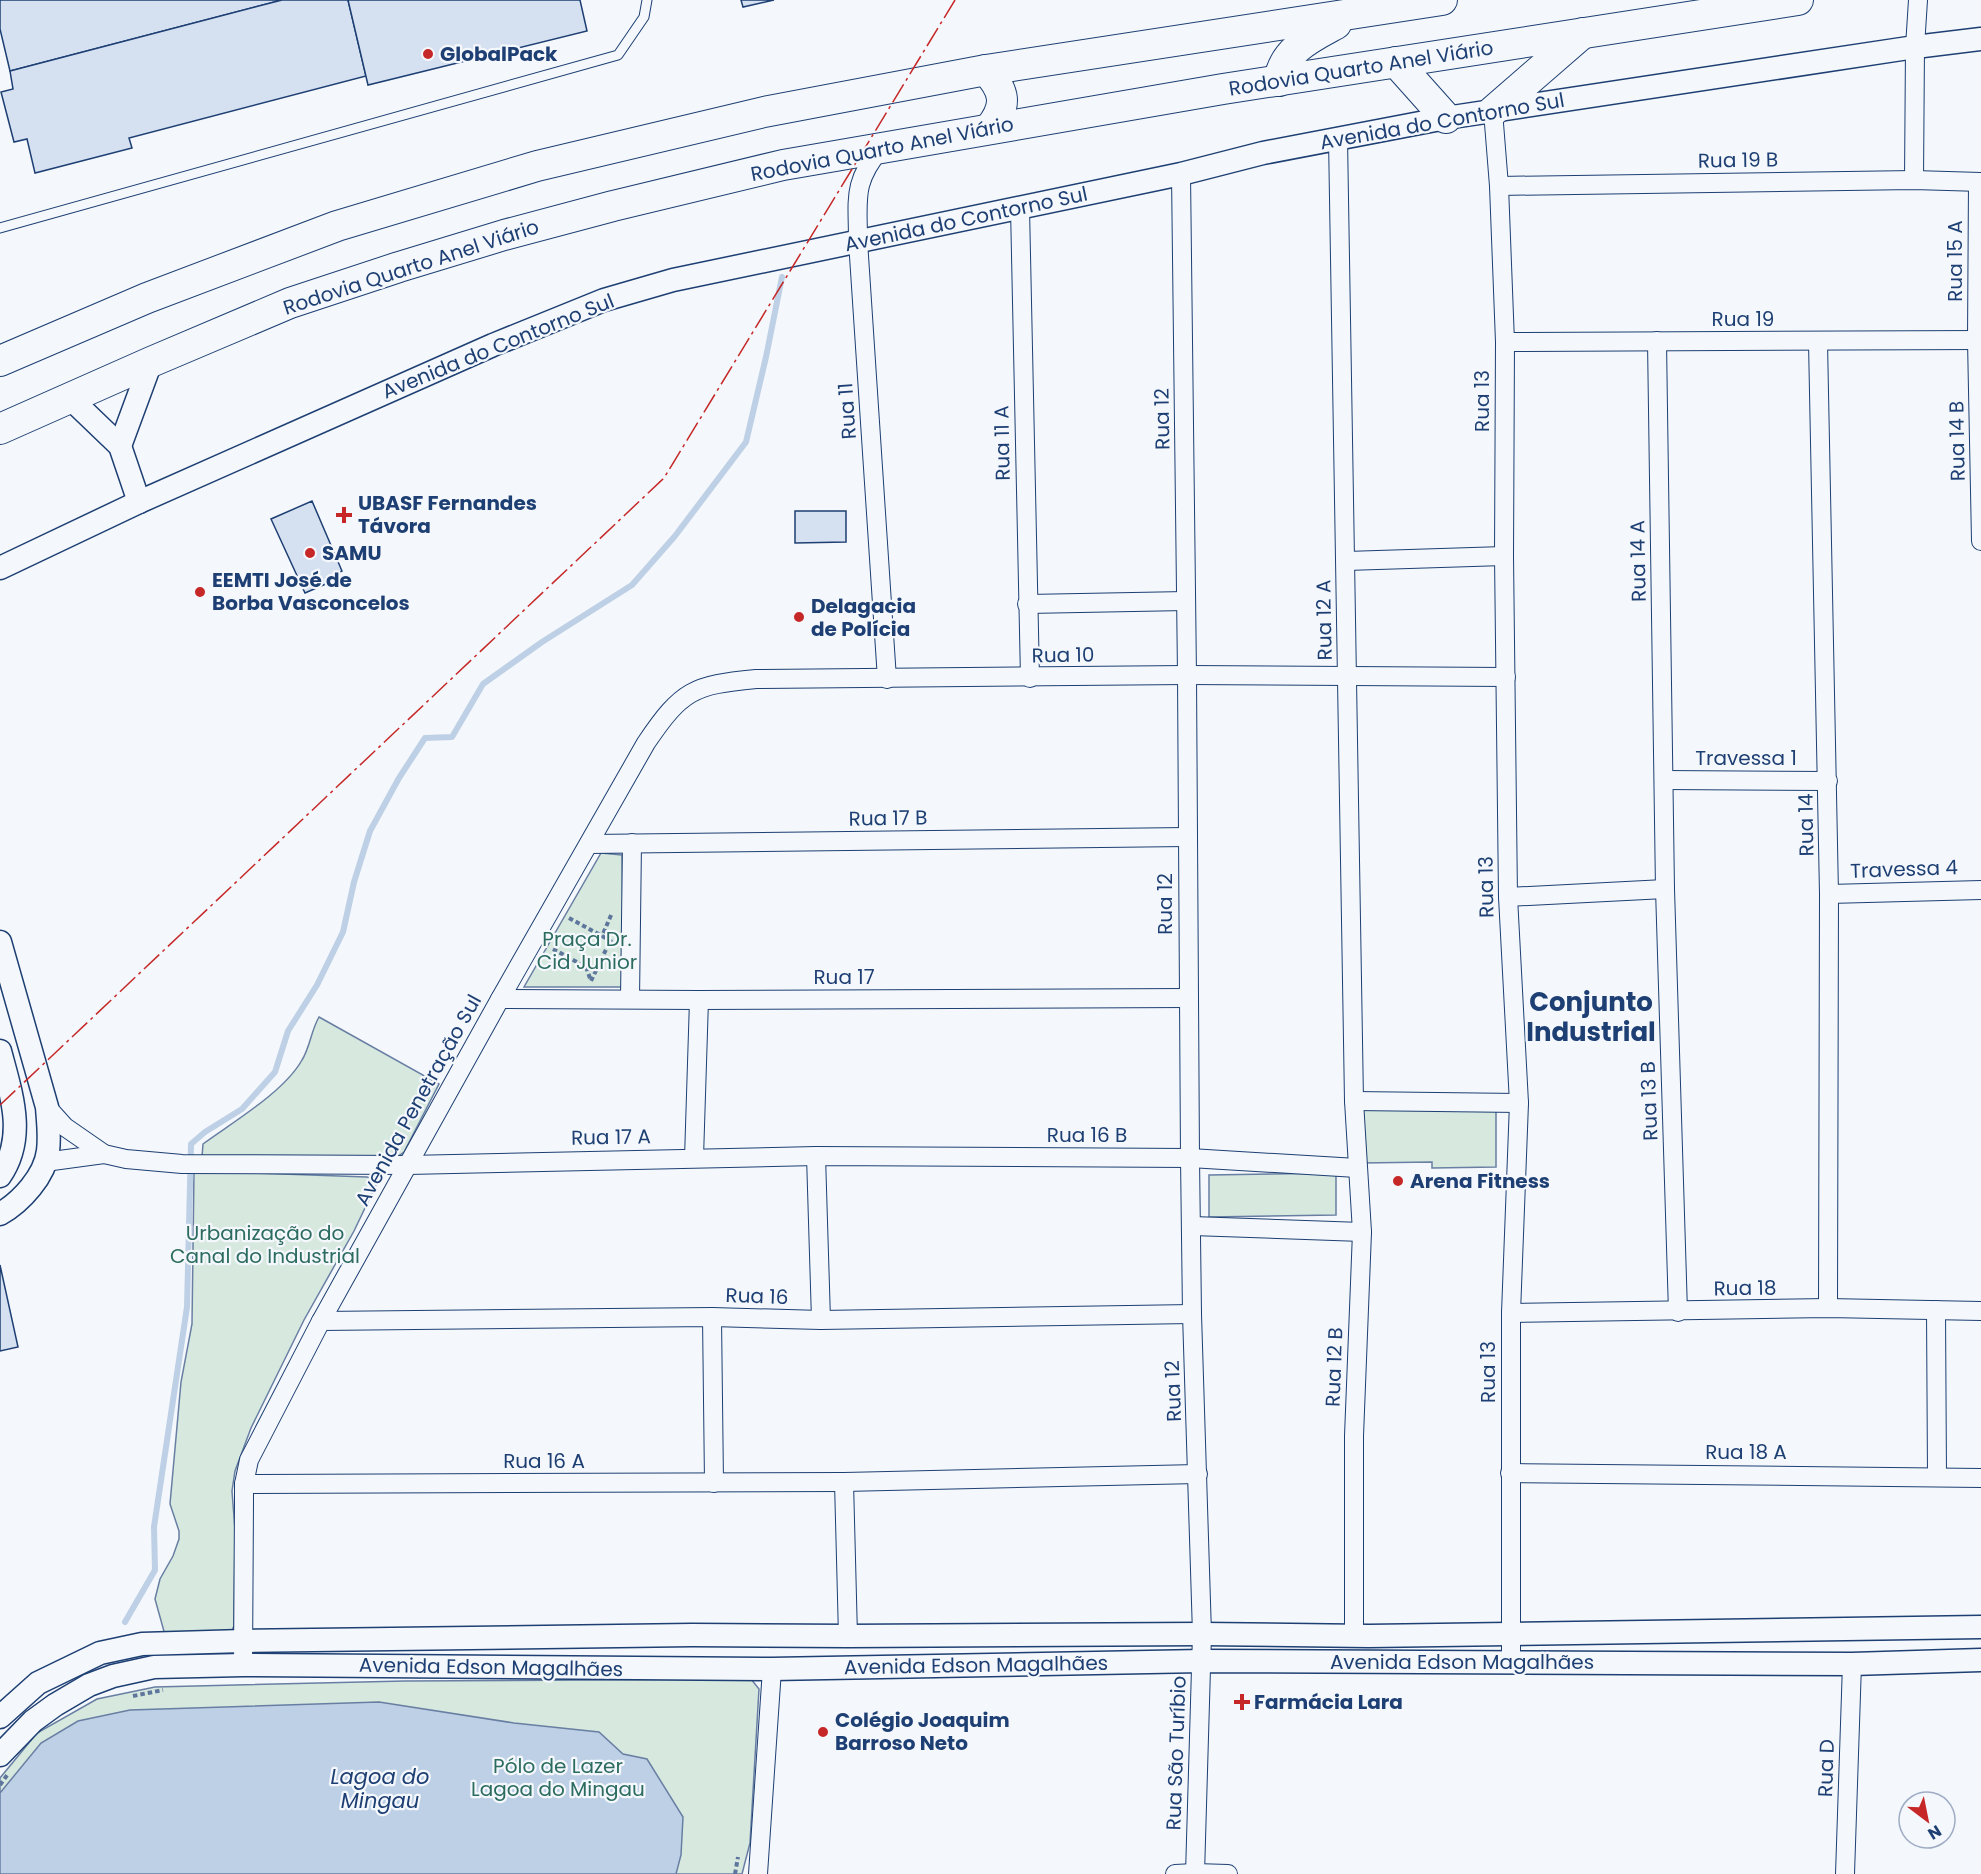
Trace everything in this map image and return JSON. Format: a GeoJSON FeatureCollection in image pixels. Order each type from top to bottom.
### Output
{"type":"FeatureCollection","features":[{"type":"Feature","properties":{"kind":"highway"},"geometry":{"type":"LineString","coordinates":[[0,361],[147,298],[337,226],[526,169],[764,112],[986,70],[1442,0]]}},
{"type":"Feature","properties":{"kind":"highway","name":"Rodovia Quarto Anel Viário"},"geometry":{"type":"LineString","coordinates":[[0,429],[290,303],[504,235],[783,165],[990,128],[1279,81],[1798,0]]}},
{"type":"Feature","properties":{"kind":"highway"},"geometry":{"type":"LineString","coordinates":[[1279,81],[1280,72],[1297,48],[1309,38],[1355,15]]}},
{"type":"Feature","properties":{"kind":"highway"},"geometry":{"type":"LineString","coordinates":[[1493,111],[1583,33]]}},
{"type":"Feature","properties":{"kind":"highway"},"geometry":{"type":"LineString","coordinates":[[1396,62],[1446,118]]}},
{"type":"Feature","properties":{"kind":"highway"},"geometry":{"type":"LineString","coordinates":[[986,70],[996,82],[1002,96],[1001,114],[990,128]]}},
{"type":"Feature","properties":{"kind":"street"},"geometry":{"type":"LineString","coordinates":[[1914,180],[1915,47],[1918,0]]}},
{"type":"Feature","properties":{"kind":"street","name":"Avenida do Contorno Sul"},"geometry":{"type":"LineString","coordinates":[[0,568],[138,502],[493,345],[604,300],[673,280],[1181,174],[1263,153],[1446,118],[1981,39]]}},
{"type":"Feature","properties":{"kind":"street","name":"Rua 13"},"geometry":{"type":"LineString","coordinates":[[1493,111],[1499,186],[1505,342],[1504,556],[1508,897],[1519,1103],[1510,1313],[1511,1662]]}},
{"type":"Feature","properties":{"kind":"street","name":"Rua 12 A"},"geometry":{"type":"LineString","coordinates":[[1338,138],[1354,1101]]}},
{"type":"Feature","properties":{"kind":"street","name":"Rua 11"},"geometry":{"type":"LineString","coordinates":[[881,148],[867,165],[858,187],[858,241],[886,679]]}},
{"type":"Feature","properties":{"kind":"street","name":"Rua 12"},"geometry":{"type":"LineString","coordinates":[[1181,174],[1192,1314],[1202,1634]]}},
{"type":"Feature","properties":{"kind":"street","name":"Rua 19 B"},"geometry":{"type":"LineString","coordinates":[[1499,186],[1914,180],[1979,182]]}},
{"type":"Feature","properties":{"kind":"street","name":"Rua 15 A"},"geometry":{"type":"LineString","coordinates":[[1979,182],[1979,340]]}},
{"type":"Feature","properties":{"kind":"street","name":"Rua 11 A"},"geometry":{"type":"LineString","coordinates":[[1020,208],[1030,678]]}},
{"type":"Feature","properties":{"kind":"street","name":"Rua 19"},"geometry":{"type":"LineString","coordinates":[[1505,342],[1979,340]]}},
{"type":"Feature","properties":{"kind":"street","name":"Rua 14 B"},"geometry":{"type":"LineString","coordinates":[[1979,340],[1981,541]]}},
{"type":"Feature","properties":{"kind":"street","name":"Rua 14 A"},"geometry":{"type":"LineString","coordinates":[[1657,341],[1664,780]]}},
{"type":"Feature","properties":{"kind":"street","name":"Rua 14"},"geometry":{"type":"LineString","coordinates":[[1818,342],[1828,781],[1828,1308]]}},
{"type":"Feature","properties":{"kind":"street"},"geometry":{"type":"LineString","coordinates":[[120,446],[151,362]]}},
{"type":"Feature","properties":{"kind":"street"},"geometry":{"type":"LineString","coordinates":[[70,398],[120,446],[138,502]]}},
{"type":"Feature","properties":{"kind":"street"},"geometry":{"type":"LineString","coordinates":[[1346,561],[1504,556]]}},
{"type":"Feature","properties":{"kind":"street"},"geometry":{"type":"LineString","coordinates":[[1027,604],[1186,602]]}},
{"type":"Feature","properties":{"kind":"street","name":"Rua 10"},"geometry":{"type":"LineString","coordinates":[[646,743],[672,706],[685,696],[700,688],[720,683],[756,680],[1187,675],[1506,677]]}},
{"type":"Feature","properties":{"kind":"street","name":"Avenida Penetração Sul"},"geometry":{"type":"LineString","coordinates":[[243,1665],[244,1484],[249,1460],[321,1321],[646,743]]}},
{"type":"Feature","properties":{"kind":"street","name":"Travessa 1"},"geometry":{"type":"LineString","coordinates":[[1664,780],[1828,781]]}},
{"type":"Feature","properties":{"kind":"street","name":"Rua 13 B"},"geometry":{"type":"LineString","coordinates":[[1664,780],[1665,889],[1678,1312]]}},
{"type":"Feature","properties":{"kind":"street","name":"Rua 17 B"},"geometry":{"type":"LineString","coordinates":[[590,844],[1187,837]]}},
{"type":"Feature","properties":{"kind":"street"},"geometry":{"type":"LineString","coordinates":[[630,999],[632,843]]}},
{"type":"Feature","properties":{"kind":"street"},"geometry":{"type":"LineString","coordinates":[[1508,897],[1665,889]]}},
{"type":"Feature","properties":{"kind":"street","name":"Travessa 4"},"geometry":{"type":"LineString","coordinates":[[1829,894],[1981,890]]}},
{"type":"Feature","properties":{"kind":"street"},"geometry":{"type":"LineString","coordinates":[[0,942],[47,1107],[49,1133],[45,1162],[33,1184],[21,1198],[0,1214]]}},
{"type":"Feature","properties":{"kind":"street","name":"Rua 17"},"geometry":{"type":"LineString","coordinates":[[500,999],[1188,998]]}},
{"type":"Feature","properties":{"kind":"street"},"geometry":{"type":"LineString","coordinates":[[694,1158],[699,1000]]}},
{"type":"Feature","properties":{"kind":"street"},"geometry":{"type":"LineString","coordinates":[[0,1051],[15,1108],[16,1126],[7,1166],[0,1176]]}},
{"type":"Feature","properties":{"kind":"street"},"geometry":{"type":"LineString","coordinates":[[1354,1101],[1519,1103]]}},
{"type":"Feature","properties":{"kind":"street","name":"Rua 12 B"},"geometry":{"type":"LineString","coordinates":[[1346,1635],[1362,1232],[1354,1101]]}},
{"type":"Feature","properties":{"kind":"street"},"geometry":{"type":"LineString","coordinates":[[47,1107],[65,1127],[104,1154]]}},
{"type":"Feature","properties":{"kind":"street"},"geometry":{"type":"LineString","coordinates":[[45,1162],[104,1154]]}},
{"type":"Feature","properties":{"kind":"street","name":"Rua 17 A"},"geometry":{"type":"LineString","coordinates":[[104,1154],[144,1161],[182,1164],[408,1165],[816,1156]]}},
{"type":"Feature","properties":{"kind":"street"},"geometry":{"type":"LineString","coordinates":[[816,1156],[821,1320]]}},
{"type":"Feature","properties":{"kind":"street","name":"Rua 16 B"},"geometry":{"type":"LineString","coordinates":[[816,1156],[1190,1158],[1357,1168]]}},
{"type":"Feature","properties":{"kind":"street"},"geometry":{"type":"LineString","coordinates":[[1192,1226],[1362,1232]]}},
{"type":"Feature","properties":{"kind":"street","name":"Rua 18"},"geometry":{"type":"LineString","coordinates":[[1510,1313],[1828,1308],[1981,1311]]}},
{"type":"Feature","properties":{"kind":"street"},"geometry":{"type":"LineString","coordinates":[[1936,1310],[1937,1476]]}},
{"type":"Feature","properties":{"kind":"street","name":"Rua 16"},"geometry":{"type":"LineString","coordinates":[[321,1321],[712,1317],[821,1320],[1192,1314]]}},
{"type":"Feature","properties":{"kind":"street"},"geometry":{"type":"LineString","coordinates":[[712,1317],[714,1483]]}},
{"type":"Feature","properties":{"kind":"street","name":"Rua 18 A"},"geometry":{"type":"LineString","coordinates":[[1510,1473],[1981,1478]]}},
{"type":"Feature","properties":{"kind":"street"},"geometry":{"type":"LineString","coordinates":[[848,1636],[844,1482],[1198,1474]]}},
{"type":"Feature","properties":{"kind":"street","name":"Rua 16 A"},"geometry":{"type":"LineString","coordinates":[[244,1484],[844,1482]]}},
{"type":"Feature","properties":{"kind":"street","name":"Avenida Edson Magalhães"},"geometry":{"type":"LineString","coordinates":[[0,1717],[38,1683],[100,1653],[142,1644],[692,1635],[1512,1635],[1981,1628]]}},
{"type":"Feature","properties":{"kind":"street","name":"Rua São Turíbio"},"geometry":{"type":"LineString","coordinates":[[1195,1873],[1202,1634]]}},
{"type":"Feature","properties":{"kind":"street"},"geometry":{"type":"LineString","coordinates":[[686,1669],[692,1635]]}},
{"type":"Feature","properties":{"kind":"street"},"geometry":{"type":"LineString","coordinates":[[1334,1663],[1346,1635]]}},
{"type":"Feature","properties":{"kind":"street","name":"Avenida Edson Magalhães"},"geometry":{"type":"LineString","coordinates":[[5,1764],[33,1721],[55,1705],[89,1685],[113,1676],[154,1667],[243,1665],[772,1669],[1202,1660],[1334,1663],[1852,1664],[1981,1660]]}},
{"type":"Feature","properties":{"kind":"street","name":"Rua D"},"geometry":{"type":"LineString","coordinates":[[1845,1874],[1852,1664]]}},
{"type":"Feature","properties":{"kind":"street"},"geometry":{"type":"LineString","coordinates":[[758,1874],[772,1669]]}},
{"type":"Feature","properties":{"kind":"street"},"geometry":{"type":"LineString","coordinates":[[1175,1874],[1228,1874]]}},
{"type":"Feature","properties":{"kind":"lane"},"geometry":{"type":"LineString","coordinates":[[0,228],[618,55],[644,17],[647,0]]}},
{"type":"Feature","properties":{"kind":"path"},"geometry":{"type":"LineString","coordinates":[[602,936],[613,910]]}},
{"type":"Feature","properties":{"kind":"path"},"geometry":{"type":"LineString","coordinates":[[564,928],[569,918],[618,946]]}},
{"type":"Feature","properties":{"kind":"path"},"geometry":{"type":"LineString","coordinates":[[589,981],[610,941]]}},
{"type":"Feature","properties":{"kind":"path"},"geometry":{"type":"LineString","coordinates":[[548,957],[553,949],[586,967],[589,981]]}},
{"type":"Feature","properties":{"kind":"path"},"geometry":{"type":"LineString","coordinates":[[589,981],[600,981]]}},
{"type":"Feature","properties":{"kind":"path"},"geometry":{"type":"LineString","coordinates":[[123,1697],[164,1690]]}},
{"type":"Feature","properties":{"kind":"path"},"geometry":{"type":"LineString","coordinates":[[0,1785],[5,1764]]}},
{"type":"Feature","properties":{"kind":"path"},"geometry":{"type":"LineString","coordinates":[[735,1874],[738,1856]]}},
{"type":"Feature","properties":{"kind":"green space","name":"Praça Dr. Cid Junior"},"geometry":{"type":"Polygon","coordinates":[[[601,853],[622,855],[624,987],[524,987],[601,853]]]}},
{"type":"Feature","properties":{"kind":"green space"},"geometry":{"type":"Polygon","coordinates":[[[319,1017],[439,1084],[404,1152],[397,1157],[202,1157],[203,1144],[271,1095],[294,1072],[305,1055],[319,1017]]]}},
{"type":"Feature","properties":{"kind":"green space"},"geometry":{"type":"Polygon","coordinates":[[[1496,1109],[1496,1167],[1432,1168],[1432,1162],[1361,1163],[1361,1110],[1496,1109]]]}},
{"type":"Feature","properties":{"kind":"green space","name":"Urbanização do Canal do Industrial"},"geometry":{"type":"Polygon","coordinates":[[[194,1171],[367,1177],[373,1179],[376,1185],[354,1231],[304,1320],[251,1428],[235,1471],[232,1491],[235,1530],[234,1626],[232,1630],[165,1635],[155,1599],[160,1579],[173,1556],[179,1539],[179,1531],[170,1504],[181,1382],[192,1324],[194,1171]]]}},
{"type":"Feature","properties":{"kind":"green space"},"geometry":{"type":"Polygon","coordinates":[[[1336,1173],[1336,1215],[1209,1217],[1209,1175],[1336,1173]]]}},
{"type":"Feature","properties":{"kind":"green space","name":"Lagoa do Mingau"},"geometry":{"type":"Polygon","coordinates":[[[751,1679],[759,1689],[750,1843],[742,1874],[0,1874],[0,1778],[37,1733],[97,1699],[155,1687],[405,1681],[751,1679]]]}},
{"type":"Feature","properties":{"kind":"water","name":"Lagoa do Mingau"},"geometry":{"type":"Polygon","coordinates":[[[379,1702],[514,1723],[599,1732],[623,1754],[647,1759],[683,1817],[681,1855],[676,1874],[0,1874],[0,1793],[41,1743],[78,1721],[130,1710],[379,1702]]]}},
{"type":"Feature","properties":{"kind":"building"},"geometry":{"type":"Polygon","coordinates":[[[0,0],[282,0],[10,71],[0,29],[0,0]]]}},
{"type":"Feature","properties":{"kind":"building"},"geometry":{"type":"Polygon","coordinates":[[[282,0],[348,0],[366,76],[129,138],[132,148],[35,173],[27,139],[14,142],[1,92],[13,89],[10,71],[282,0]]]}},
{"type":"Feature","properties":{"kind":"building","name":"GlobalPack"},"geometry":{"type":"Polygon","coordinates":[[[348,0],[580,0],[587,31],[368,85],[348,0]]]}},
{"type":"Feature","properties":{"kind":"building"},"geometry":{"type":"Polygon","coordinates":[[[741,0],[774,0],[743,7],[741,0]]]}},
{"type":"Feature","properties":{"kind":"building","name":"SAMU"},"geometry":{"type":"Polygon","coordinates":[[[312,501],[342,571],[326,578],[328,583],[305,593],[271,519],[312,501]]]}},
{"type":"Feature","properties":{"kind":"building"},"geometry":{"type":"Polygon","coordinates":[[[795,511],[846,511],[846,542],[795,543],[795,511]]]}},
{"type":"Feature","properties":{"kind":"building"},"geometry":{"type":"Polygon","coordinates":[[[0,1265],[18,1347],[0,1351],[0,1265]]]}},
{"type":"Feature","properties":{"kind":"waterway"},"geometry":{"type":"LineString","coordinates":[[125,1622],[155,1570],[154,1527],[187,1307],[191,1144],[205,1132],[242,1109],[275,1072],[288,1031],[317,985],[343,932],[354,882],[370,831],[399,778],[425,738],[452,737],[483,684],[542,642],[632,585],[675,536],[746,442],[782,277]]}},
{"type":"Feature","properties":{"kind":"power"},"geometry":{"type":"LineString","coordinates":[[0,1105],[664,478],[955,0]]}},
{"type":"Feature","properties":{"kind":"place","name":"GlobalPack"},"geometry":{"type":"Point","coordinates":[428,54]}},
{"type":"Feature","properties":{"kind":"place","name":"UBASF Fernandes Távora"},"geometry":{"type":"Point","coordinates":[344,515]}},
{"type":"Feature","properties":{"kind":"place","name":"SAMU"},"geometry":{"type":"Point","coordinates":[310,553]}},
{"type":"Feature","properties":{"kind":"place","name":"EEMTI José de Borba Vasconcelos"},"geometry":{"type":"Point","coordinates":[200,592]}},
{"type":"Feature","properties":{"kind":"place","name":"Delagacia de Polícia"},"geometry":{"type":"Point","coordinates":[799,617]}},
{"type":"Feature","properties":{"kind":"place","name":"Arena Fitness"},"geometry":{"type":"Point","coordinates":[1398,1181]}},
{"type":"Feature","properties":{"kind":"place","name":"Farmácia Lara"},"geometry":{"type":"Point","coordinates":[1242,1702]}},
{"type":"Feature","properties":{"kind":"place","name":"Colégio Joaquim Barroso Neto"},"geometry":{"type":"Point","coordinates":[823,1732]}},
{"type":"Feature","properties":{"kind":"district","name":"Conjunto Industrial"},"geometry":{"type":"Point","coordinates":[1591,1017]}},
{"type":"Feature","properties":{"kind":"park label","name":"Pólo de Lazer Lagoa do Mingau"},"geometry":{"type":"Point","coordinates":[558,1778]}}]}
